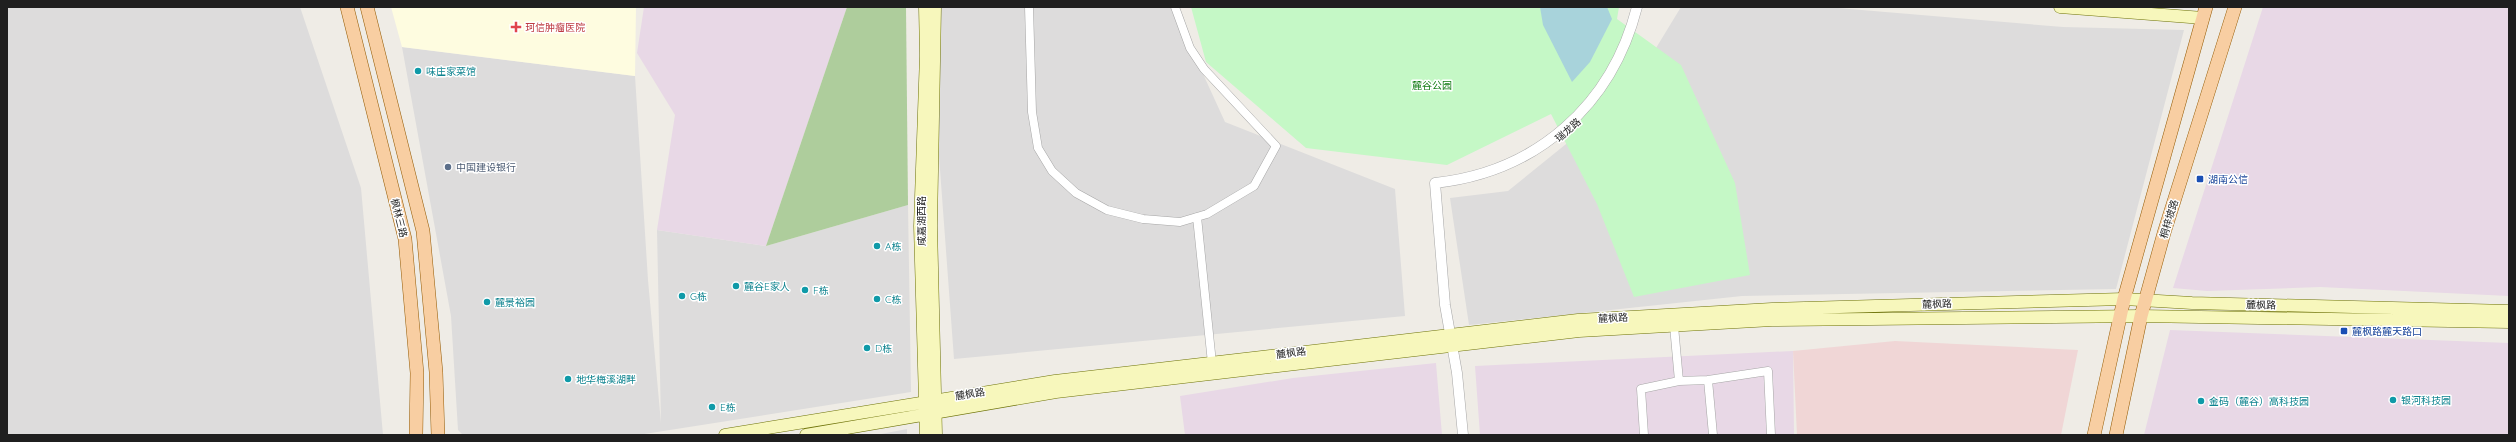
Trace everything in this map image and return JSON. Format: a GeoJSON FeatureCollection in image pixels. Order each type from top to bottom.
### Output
{"type":"FeatureCollection","features":[{"type":"Feature","properties":{"kind":"main road","name":"枫林三路"},"geometry":{"type":"LineString","coordinates":[[347,7],[405,239],[417,373],[415,431]]}},
{"type":"Feature","properties":{"kind":"main road","name":"枫林三路"},"geometry":{"type":"LineString","coordinates":[[367,7],[424,231],[436,372],[439,434]]}},
{"type":"Feature","properties":{"kind":"main road","name":"咸嘉湖西路"},"geometry":{"type":"LineString","coordinates":[[925,7],[926,55],[920,226],[930,400]]}},
{"type":"Feature","properties":{"kind":"main road","name":"咸嘉湖西路"},"geometry":{"type":"LineString","coordinates":[[926,435],[930,412],[931,226],[935,7]]}},
{"type":"Feature","properties":{"kind":"main road"},"geometry":{"type":"LineString","coordinates":[[2060,7],[2205,13]]}},
{"type":"Feature","properties":{"kind":"main road","name":"桐梓坡路"},"geometry":{"type":"LineString","coordinates":[[2116,435],[2141,316],[2164,233],[2236,7]]}},
{"type":"Feature","properties":{"kind":"main road","name":"桐梓坡路"},"geometry":{"type":"LineString","coordinates":[[2094,435],[2124,299],[2205,13]]}},
{"type":"Feature","properties":{"kind":"main road","name":"麓枫路"},"geometry":{"type":"LineString","coordinates":[[725,435],[930,400],[1055,381],[1212,363],[1453,340],[1578,320],[1764,309],[2124,299],[2146,301],[2509,310]]}},
{"type":"Feature","properties":{"kind":"main road"},"geometry":{"type":"LineString","coordinates":[[806,435],[930,412],[1056,392],[1453,340],[1579,331],[1772,320],[2121,316],[2509,322]]}},
{"type":"Feature","properties":{"kind":"main road","name":"咸嘉湖西路"},"geometry":{"type":"LineString","coordinates":[[930,412],[936,435]]}},
{"type":"Feature","properties":{"kind":"street"},"geometry":{"type":"LineString","coordinates":[[1029,7],[1032,112],[1038,148],[1052,171],[1076,193],[1107,210],[1143,219],[1180,222],[1197,217],[1236,199],[1254,186],[1276,146],[1204,69],[1190,48],[1175,7]]}},
{"type":"Feature","properties":{"kind":"street","name":"瑞龙路"},"geometry":{"type":"LineString","coordinates":[[1438,185],[1469,178],[1511,163],[1569,124],[1595,97],[1615,67],[1626,44],[1637,7]]}},
{"type":"Feature","properties":{"kind":"street","name":"瑞龙路"},"geometry":{"type":"LineString","coordinates":[[1438,185],[1469,183],[1513,167],[1541,151],[1572,128],[1611,85],[1631,46],[1643,7]]}},
{"type":"Feature","properties":{"kind":"street"},"geometry":{"type":"LineString","coordinates":[[1438,185],[1464,435]]}},
{"type":"Feature","properties":{"kind":"street"},"geometry":{"type":"LineString","coordinates":[[1197,217],[1212,363]]}},
{"type":"Feature","properties":{"kind":"street"},"geometry":{"type":"LineString","coordinates":[[1674,326],[1678,381]]}},
{"type":"Feature","properties":{"kind":"street"},"geometry":{"type":"LineString","coordinates":[[1453,340],[1468,435]]}},
{"type":"Feature","properties":{"kind":"street"},"geometry":{"type":"LineString","coordinates":[[1644,435],[1641,389],[1678,381],[1708,380],[1768,371],[1771,435]]}},
{"type":"Feature","properties":{"kind":"street"},"geometry":{"type":"LineString","coordinates":[[1708,380],[1713,435]]}},
{"type":"Feature","properties":{"kind":"shaded area"},"geometry":{"type":"Polygon","coordinates":[[[7,7],[300,7],[361,188],[383,435],[7,435],[7,7]]]}},
{"type":"Feature","properties":{"kind":"shaded area","name":"珂信肿瘤医院"},"geometry":{"type":"Polygon","coordinates":[[[391,7],[636,7],[635,76],[402,47],[391,7]]]}},
{"type":"Feature","properties":{"kind":"shaded area"},"geometry":{"type":"Polygon","coordinates":[[[644,7],[847,7],[766,246],[657,230],[675,115],[637,53],[644,7]]]}},
{"type":"Feature","properties":{"kind":"shaded area"},"geometry":{"type":"Polygon","coordinates":[[[928,7],[1179,7],[1182,28],[1225,122],[1395,189],[1405,316],[954,359],[928,7]]]}},
{"type":"Feature","properties":{"kind":"shaded area"},"geometry":{"type":"Polygon","coordinates":[[[1681,7],[1826,7],[2063,27],[2184,30],[2116,289],[1742,296],[1469,325],[1450,198],[1508,191],[1628,94],[1681,7]]]}},
{"type":"Feature","properties":{"kind":"shaded area"},"geometry":{"type":"Polygon","coordinates":[[[2263,7],[2509,7],[2509,296],[2320,287],[2207,291],[2173,288],[2263,7]]]}},
{"type":"Feature","properties":{"kind":"shaded area"},"geometry":{"type":"Polygon","coordinates":[[[402,47],[635,76],[648,280],[661,423],[657,230],[766,246],[908,205],[911,392],[638,435],[463,435],[458,430],[451,316],[402,47]]]}},
{"type":"Feature","properties":{"kind":"shaded area","name":"银河科技园"},"geometry":{"type":"Polygon","coordinates":[[[2170,330],[2509,343],[2509,435],[2144,435],[2170,330]]]}},
{"type":"Feature","properties":{"kind":"shaded area"},"geometry":{"type":"Polygon","coordinates":[[[1895,341],[2078,350],[2061,435],[1797,435],[1793,351],[1895,341]]]}},
{"type":"Feature","properties":{"kind":"shaded area"},"geometry":{"type":"Polygon","coordinates":[[[1793,351],[1794,435],[1480,435],[1475,366],[1793,351]]]}},
{"type":"Feature","properties":{"kind":"shaded area"},"geometry":{"type":"Polygon","coordinates":[[[1436,363],[1442,435],[1185,435],[1180,396],[1293,378],[1436,363]]]}},
{"type":"Feature","properties":{"kind":"shaded area"},"geometry":{"type":"Polygon","coordinates":[[[907,429],[907,435],[876,435],[907,429]]]}},
{"type":"Feature","properties":{"kind":"green space"},"geometry":{"type":"Polygon","coordinates":[[[847,7],[906,7],[908,205],[766,246],[847,7]]]}},
{"type":"Feature","properties":{"kind":"green space","name":"麓谷公园"},"geometry":{"type":"Polygon","coordinates":[[[1191,7],[1619,7],[1617,19],[1681,65],[1735,183],[1750,275],[1634,297],[1597,204],[1551,114],[1447,165],[1306,148],[1206,62],[1191,7]]]}},
{"type":"Feature","properties":{"kind":"water"},"geometry":{"type":"Polygon","coordinates":[[[1540,7],[1607,7],[1612,19],[1590,62],[1572,82],[1543,25],[1540,7]]]}},
{"type":"Feature","properties":{"kind":"place","name":"珂信肿瘤医院"},"geometry":{"type":"Point","coordinates":[516,27]}},
{"type":"Feature","properties":{"kind":"place","name":"味庄家菜馆"},"geometry":{"type":"Point","coordinates":[418,71]}},
{"type":"Feature","properties":{"kind":"place","name":"中国建设银行"},"geometry":{"type":"Point","coordinates":[448,167]}},
{"type":"Feature","properties":{"kind":"place","name":"湖南公信"},"geometry":{"type":"Point","coordinates":[2200,179]}},
{"type":"Feature","properties":{"kind":"place","name":"A栋"},"geometry":{"type":"Point","coordinates":[877,246]}},
{"type":"Feature","properties":{"kind":"place","name":"麓谷E家人"},"geometry":{"type":"Point","coordinates":[736,286]}},
{"type":"Feature","properties":{"kind":"place","name":"F栋"},"geometry":{"type":"Point","coordinates":[805,290]}},
{"type":"Feature","properties":{"kind":"place","name":"G栋"},"geometry":{"type":"Point","coordinates":[682,296]}},
{"type":"Feature","properties":{"kind":"place","name":"C栋"},"geometry":{"type":"Point","coordinates":[877,299]}},
{"type":"Feature","properties":{"kind":"place","name":"麓景裕园"},"geometry":{"type":"Point","coordinates":[487,302]}},
{"type":"Feature","properties":{"kind":"place","name":"麓枫路麓天路口"},"geometry":{"type":"Point","coordinates":[2344,331]}},
{"type":"Feature","properties":{"kind":"place","name":"D栋"},"geometry":{"type":"Point","coordinates":[867,348]}},
{"type":"Feature","properties":{"kind":"place","name":"地华梅溪湖畔"},"geometry":{"type":"Point","coordinates":[568,379]}},
{"type":"Feature","properties":{"kind":"place","name":"银河科技园"},"geometry":{"type":"Point","coordinates":[2393,400]}},
{"type":"Feature","properties":{"kind":"place","name":"金码（麓谷）高科技园"},"geometry":{"type":"Point","coordinates":[2201,401]}},
{"type":"Feature","properties":{"kind":"place","name":"E栋"},"geometry":{"type":"Point","coordinates":[712,407]}}]}
